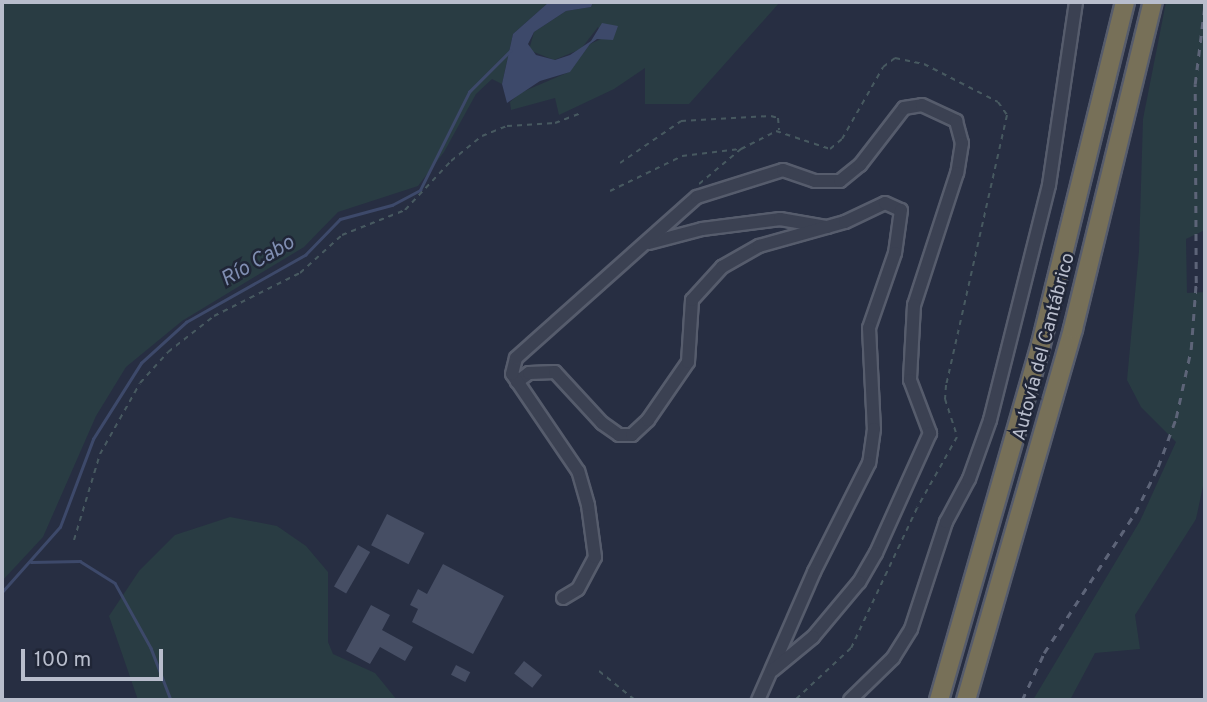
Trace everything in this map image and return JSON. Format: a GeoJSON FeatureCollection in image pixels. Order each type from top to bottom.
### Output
{"type":"FeatureCollection","features":[{"type":"Feature","properties":{"kind":"highway","name":"Autovía del Cantábrico"},"geometry":{"type":"LineString","coordinates":[[939,700],[1034,370],[1125,2]]}},
{"type":"Feature","properties":{"kind":"highway","name":"Autovía del Cantábrico"},"geometry":{"type":"LineString","coordinates":[[966,700],[1073,329],[1153,2]]}},
{"type":"Feature","properties":{"kind":"lane"},"geometry":{"type":"LineString","coordinates":[[850,700],[893,658],[911,629],[943,529],[969,479],[990,420],[1049,185],[1076,2]]}},
{"type":"Feature","properties":{"kind":"lane"},"geometry":{"type":"LineString","coordinates":[[563,598],[578,589],[595,558],[588,505],[578,471],[512,374],[516,358],[649,243],[667,221],[697,197],[774,172],[830,183],[840,181],[860,165],[896,115],[912,105],[947,115],[961,129],[957,173],[914,305],[910,380],[930,433],[876,553],[859,582],[813,637],[773,670]]}},
{"type":"Feature","properties":{"kind":"lane"},"geometry":{"type":"LineString","coordinates":[[517,382],[529,373],[555,372],[602,423],[619,435],[632,435],[648,420],[688,362],[689,308],[708,279],[759,246],[828,227],[885,203],[897,206],[902,217],[869,328],[872,452],[798,607],[758,700]]}},
{"type":"Feature","properties":{"kind":"lane"},"geometry":{"type":"LineString","coordinates":[[649,243],[702,229],[780,219],[828,227]]}},
{"type":"Feature","properties":{"kind":"path"},"geometry":{"type":"LineString","coordinates":[[696,186],[741,149],[779,131],[830,149],[842,139],[883,67],[902,57],[998,102],[1007,115],[946,385],[945,399],[957,437],[917,508],[851,648],[794,700]]}},
{"type":"Feature","properties":{"kind":"path"},"geometry":{"type":"LineString","coordinates":[[74,540],[100,454],[140,383],[168,352],[214,317],[299,273],[342,235],[405,210],[451,161],[482,136],[507,126],[555,123],[581,113]]}},
{"type":"Feature","properties":{"kind":"path"},"geometry":{"type":"LineString","coordinates":[[620,163],[681,121],[771,116],[778,118],[779,131]]}},
{"type":"Feature","properties":{"kind":"path"},"geometry":{"type":"LineString","coordinates":[[610,191],[682,156],[741,149]]}},
{"type":"Feature","properties":{"kind":"path"},"geometry":{"type":"LineString","coordinates":[[599,671],[635,700]]}},
{"type":"Feature","properties":{"kind":"shaded area"},"geometry":{"type":"Polygon","coordinates":[[[2,2],[549,2],[513,34],[502,84],[492,79],[476,94],[444,152],[418,186],[338,212],[304,247],[182,321],[126,367],[96,416],[43,537],[2,581],[2,2]]]}},
{"type":"Feature","properties":{"kind":"shaded area"},"geometry":{"type":"Polygon","coordinates":[[[593,2],[780,2],[689,104],[645,104],[645,68],[614,89],[559,115],[555,98],[511,110],[510,102],[520,93],[569,72],[590,44],[603,38],[598,27],[581,49],[554,60],[529,50],[534,32],[566,11],[591,7],[593,2]]]}},
{"type":"Feature","properties":{"kind":"shaded area"},"geometry":{"type":"Polygon","coordinates":[[[1166,2],[1205,2],[1205,230],[1186,239],[1187,293],[1205,292],[1205,477],[1196,519],[1135,615],[1140,649],[1095,653],[1070,700],[1033,700],[1140,521],[1176,442],[1141,407],[1127,380],[1139,251],[1143,119],[1166,2]]]}},
{"type":"Feature","properties":{"kind":"shaded area"},"geometry":{"type":"Polygon","coordinates":[[[230,517],[277,526],[306,546],[328,572],[328,642],[333,654],[375,673],[397,700],[138,700],[109,616],[139,571],[175,535],[230,517]]]}},
{"type":"Feature","properties":{"kind":"water"},"geometry":{"type":"Polygon","coordinates":[[[549,2],[593,2],[591,7],[566,11],[534,32],[528,44],[536,55],[555,60],[570,55],[591,41],[602,23],[618,26],[613,40],[597,39],[590,44],[570,72],[540,81],[507,103],[502,84],[513,34],[549,2]]]}},
{"type":"Feature","properties":{"kind":"building"},"geometry":{"type":"Polygon","coordinates":[[[387,514],[424,533],[409,564],[371,545],[387,514]]]}},
{"type":"Feature","properties":{"kind":"building"},"geometry":{"type":"Polygon","coordinates":[[[358,545],[370,552],[346,594],[334,587],[358,545]]]}},
{"type":"Feature","properties":{"kind":"building"},"geometry":{"type":"Polygon","coordinates":[[[443,564],[504,596],[473,654],[412,622],[418,609],[410,605],[418,589],[427,594],[443,564]]]}},
{"type":"Feature","properties":{"kind":"building"},"geometry":{"type":"Polygon","coordinates":[[[371,605],[390,615],[382,630],[413,647],[405,661],[380,647],[370,664],[346,651],[371,605]]]}},
{"type":"Feature","properties":{"kind":"building"},"geometry":{"type":"Polygon","coordinates":[[[524,661],[542,675],[532,688],[514,674],[524,661]]]}},
{"type":"Feature","properties":{"kind":"building"},"geometry":{"type":"Polygon","coordinates":[[[456,665],[470,672],[465,682],[451,675],[456,665]]]}},
{"type":"Feature","properties":{"kind":"waterway","name":"Río Cabo"},"geometry":{"type":"LineString","coordinates":[[2,592],[60,527],[93,439],[141,363],[186,322],[305,255],[340,219],[392,205],[420,190],[469,92],[510,51]]}},
{"type":"Feature","properties":{"kind":"waterway"},"geometry":{"type":"LineString","coordinates":[[31,562],[80,561],[115,583],[151,648],[171,700]]}},
{"type":"Feature","properties":{"kind":"railway"},"geometry":{"type":"LineString","coordinates":[[1022,700],[1044,653],[1135,513],[1158,467],[1176,418],[1191,349],[1196,283],[1195,84],[1205,2]]}}]}
